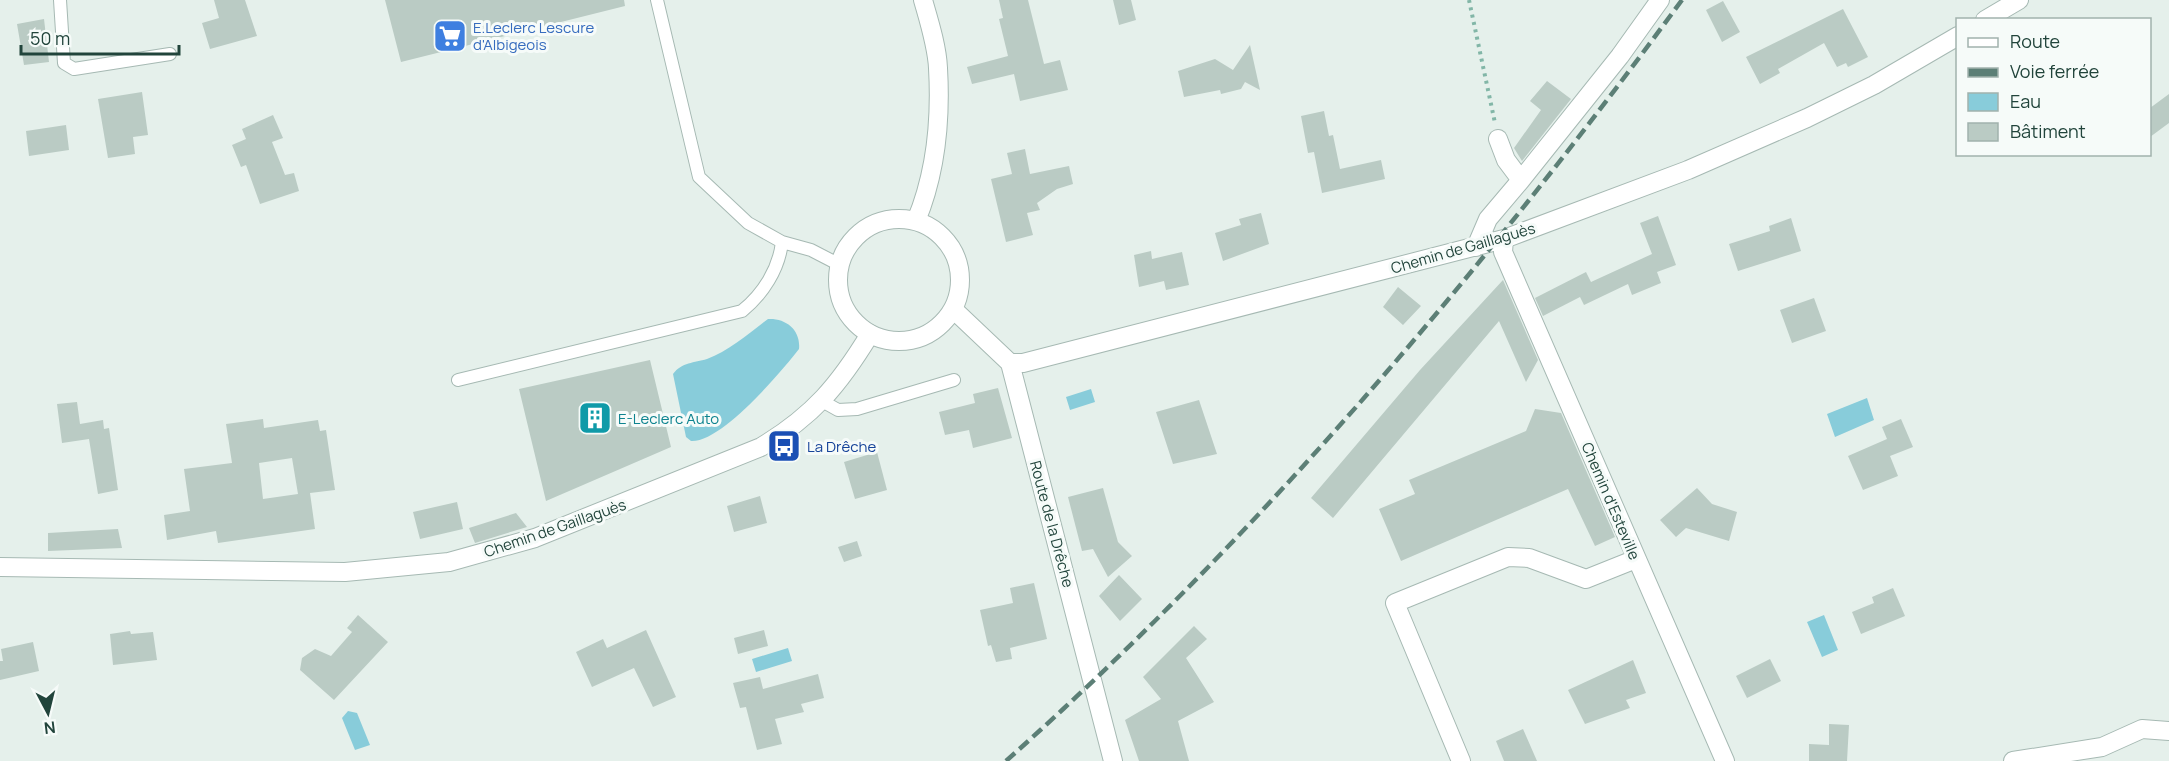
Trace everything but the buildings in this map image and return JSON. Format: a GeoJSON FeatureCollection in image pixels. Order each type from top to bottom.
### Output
{"type":"FeatureCollection","features":[{"type":"Feature","properties":{"kind":"street"},"geometry":{"type":"LineString","coordinates":[[916,221],[928,193],[937,146],[938,66],[924,0]]}},
{"type":"Feature","properties":{"kind":"street"},"geometry":{"type":"LineString","coordinates":[[1476,247],[1488,219],[1620,56],[1660,0]]}},
{"type":"Feature","properties":{"kind":"street"},"geometry":{"type":"LineString","coordinates":[[1988,18],[2019,0]]}},
{"type":"Feature","properties":{"kind":"street","name":"Chemin de Gaillaguès"},"geometry":{"type":"LineString","coordinates":[[1010,363],[1023,363],[1141,334],[1504,239],[1688,170],[1790,126],[1874,86],[1956,37]]}},
{"type":"Feature","properties":{"kind":"street"},"geometry":{"type":"LineString","coordinates":[[1498,139],[1506,159],[1521,180]]}},
{"type":"Feature","properties":{"kind":"street"},"geometry":{"type":"LineString","coordinates":[[892,219],[916,221],[938,232],[953,251],[960,274],[960,286],[953,309],[938,327],[917,338],[893,341],[870,334],[852,320],[841,300],[838,277],[840,265],[850,243],[868,227],[892,219]]}},
{"type":"Feature","properties":{"kind":"street","name":"Chemin d'Esteville"},"geometry":{"type":"LineString","coordinates":[[1504,239],[1503,252],[1725,761]]}},
{"type":"Feature","properties":{"kind":"street"},"geometry":{"type":"LineString","coordinates":[[953,309],[1010,363]]}},
{"type":"Feature","properties":{"kind":"street","name":"Chemin de Gaillaguès"},"geometry":{"type":"LineString","coordinates":[[0,567],[345,572],[449,562],[535,538],[761,447],[794,427],[822,401],[853,363],[870,334]]}},
{"type":"Feature","properties":{"kind":"street","name":"Route de la Drêche"},"geometry":{"type":"LineString","coordinates":[[1010,363],[1113,761]]}},
{"type":"Feature","properties":{"kind":"street"},"geometry":{"type":"LineString","coordinates":[[1461,761],[1395,603],[1508,557],[1529,558],[1586,579],[1636,559]]}},
{"type":"Feature","properties":{"kind":"street"},"geometry":{"type":"LineString","coordinates":[[2013,761],[2102,747],[2142,729],[2169,731]]}},
{"type":"Feature","properties":{"kind":"lane"},"geometry":{"type":"LineString","coordinates":[[60,0],[64,63],[74,69],[170,54]]}},
{"type":"Feature","properties":{"kind":"lane"},"geometry":{"type":"LineString","coordinates":[[657,0],[699,177],[748,223],[782,242],[811,250],[840,265]]}},
{"type":"Feature","properties":{"kind":"lane"},"geometry":{"type":"LineString","coordinates":[[458,380],[742,310],[757,299],[769,279],[780,257],[782,242]]}},
{"type":"Feature","properties":{"kind":"lane"},"geometry":{"type":"LineString","coordinates":[[822,401],[838,410],[857,409],[954,380]]}},
{"type":"Feature","properties":{"kind":"path"},"geometry":{"type":"LineString","coordinates":[[1469,0],[1498,139]]}},
{"type":"Feature","properties":{"kind":"water"},"geometry":{"type":"Polygon","coordinates":[[[768,319],[775,319],[791,326],[798,336],[799,349],[765,389],[734,419],[704,439],[691,441],[686,437],[673,374],[684,365],[707,359],[723,351],[768,319]]]}},
{"type":"Feature","properties":{"kind":"water"},"geometry":{"type":"Polygon","coordinates":[[[1091,389],[1095,402],[1070,410],[1066,397],[1091,389]]]}},
{"type":"Feature","properties":{"kind":"water"},"geometry":{"type":"Polygon","coordinates":[[[1867,398],[1874,420],[1835,437],[1827,414],[1867,398]]]}},
{"type":"Feature","properties":{"kind":"water"},"geometry":{"type":"Polygon","coordinates":[[[1824,615],[1838,650],[1822,657],[1807,622],[1824,615]]]}},
{"type":"Feature","properties":{"kind":"water"},"geometry":{"type":"Polygon","coordinates":[[[788,648],[792,661],[756,672],[752,659],[788,648]]]}},
{"type":"Feature","properties":{"kind":"water"},"geometry":{"type":"Polygon","coordinates":[[[348,711],[357,713],[370,745],[355,750],[342,718],[348,711]]]}},
{"type":"Feature","properties":{"kind":"railway"},"geometry":{"type":"LineString","coordinates":[[1006,761],[1100,675],[1191,585],[1279,493],[1364,398],[1527,202],[1682,0]]}},
{"type":"Feature","properties":{"kind":"place","name":"E.Leclerc Lescure d'Albigeois"},"geometry":{"type":"Point","coordinates":[450,36]}},
{"type":"Feature","properties":{"kind":"place","name":"E-Leclerc Auto"},"geometry":{"type":"Point","coordinates":[595,418]}},
{"type":"Feature","properties":{"kind":"place","name":"La Drêche"},"geometry":{"type":"Point","coordinates":[784,446]}}]}
